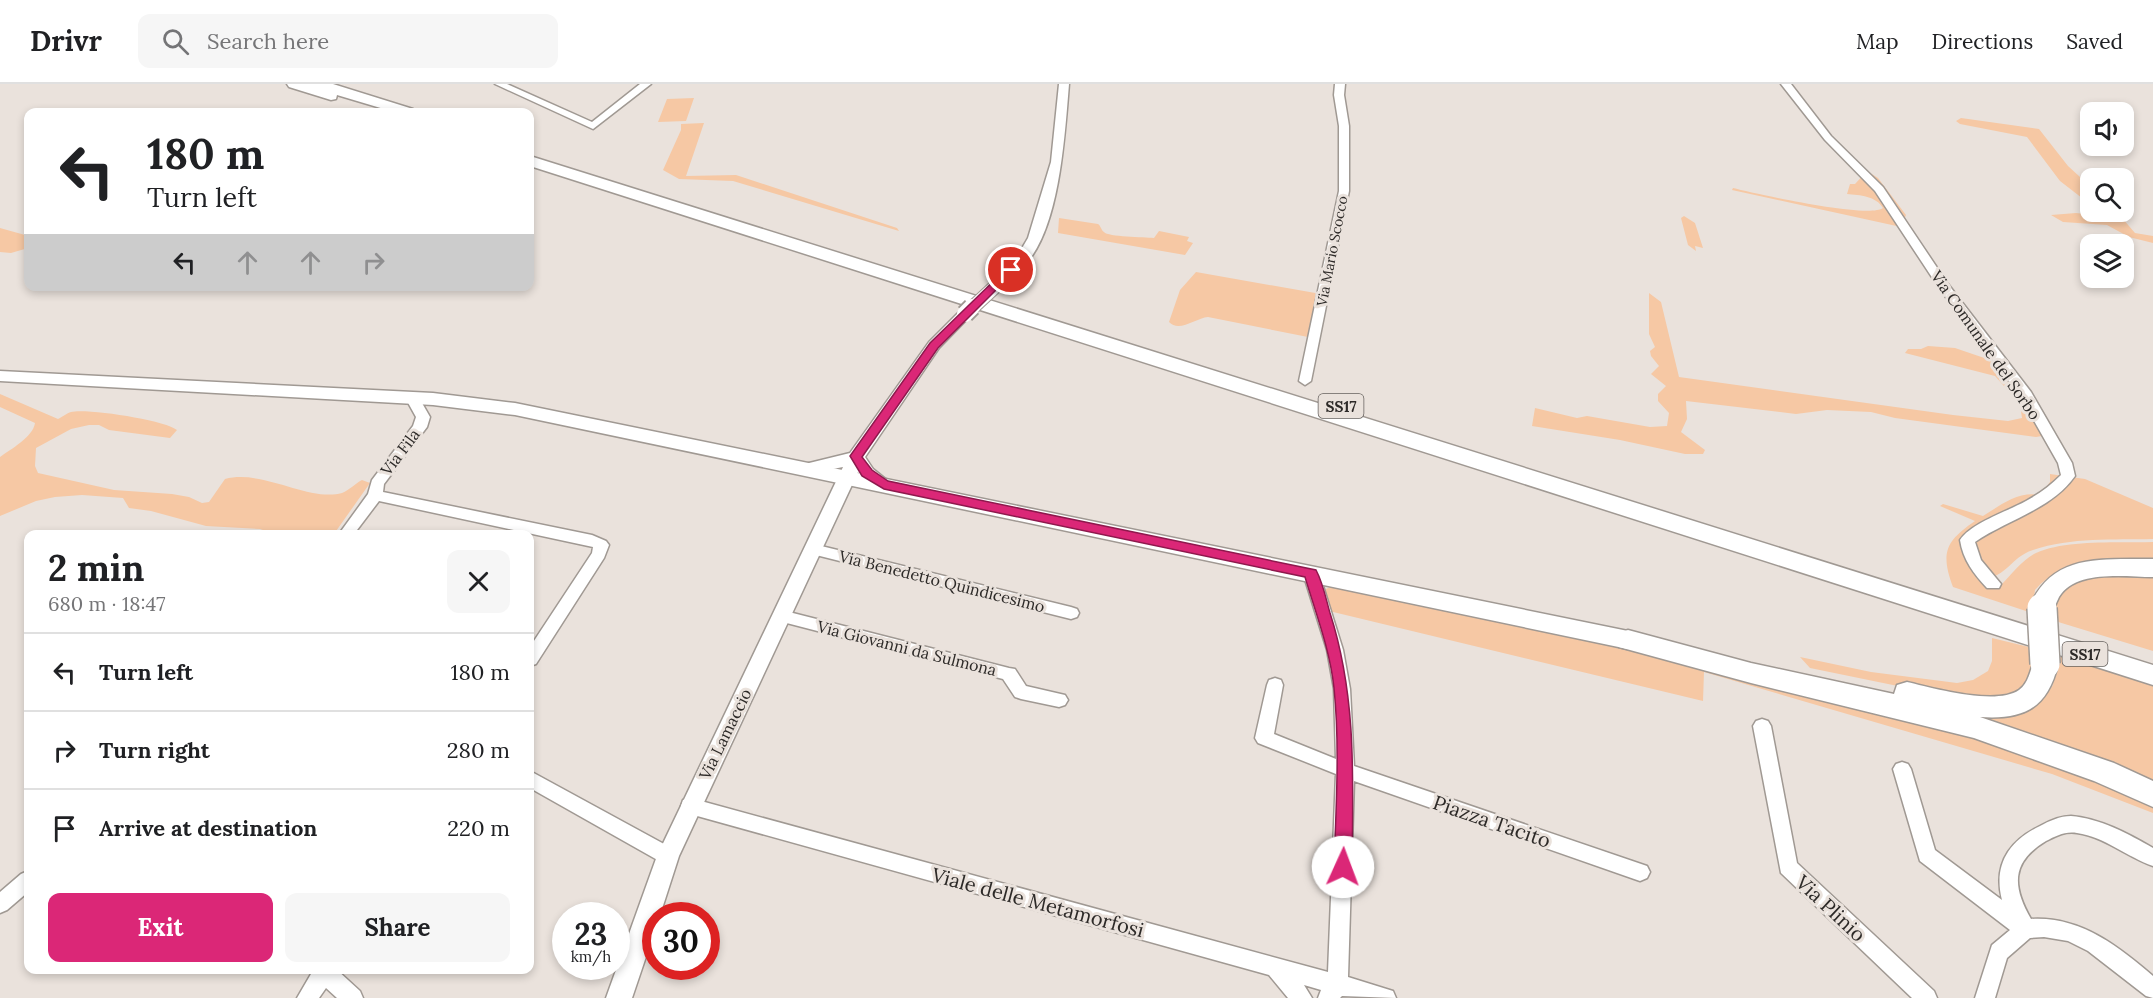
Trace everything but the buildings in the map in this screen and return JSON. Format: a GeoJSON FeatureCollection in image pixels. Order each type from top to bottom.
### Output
{"type":"FeatureCollection","features":[{"type":"Feature","properties":{"kind":"highway"},"geometry":{"type":"LineString","coordinates":[[294,84],[369,108]]}},
{"type":"Feature","properties":{"kind":"highway"},"geometry":{"type":"LineString","coordinates":[[318,84],[395,108]]}},
{"type":"Feature","properties":{"kind":"highway","name":"SS17"},"geometry":{"type":"LineString","coordinates":[[534,152],[2153,659]]}},
{"type":"Feature","properties":{"kind":"highway","name":"SS17"},"geometry":{"type":"LineString","coordinates":[[534,162],[2153,675]]}},
{"type":"Feature","properties":{"kind":"highway"},"geometry":{"type":"LineString","coordinates":[[1628,640],[1989,707],[2012,705],[2029,699],[2040,689],[2045,664],[2042,608],[2045,596],[2064,577],[2080,572],[2153,568]]}},
{"type":"Feature","properties":{"kind":"highway"},"geometry":{"type":"LineString","coordinates":[[2018,632],[2153,681]]}},
{"type":"Feature","properties":{"kind":"highway"},"geometry":{"type":"LineString","coordinates":[[1628,640],[1750,673],[1898,706],[1977,727],[2104,772],[2153,795]]}},
{"type":"Feature","properties":{"kind":"main road"},"geometry":{"type":"LineString","coordinates":[[0,376],[413,399],[515,409],[1628,640]]}},
{"type":"Feature","properties":{"kind":"street"},"geometry":{"type":"LineString","coordinates":[[500,84],[593,126],[646,84]]}},
{"type":"Feature","properties":{"kind":"street","name":"Via Lamaccio"},"geometry":{"type":"LineString","coordinates":[[619,998],[668,856],[856,456],[934,345],[1024,257],[1035,237],[1057,162],[1064,84]]}},
{"type":"Feature","properties":{"kind":"street","name":"Via Mario Scocco"},"geometry":{"type":"LineString","coordinates":[[1305,381],[1344,191],[1344,126],[1339,95],[1340,84]]}},
{"type":"Feature","properties":{"kind":"street","name":"Via Comunale del Sorbo"},"geometry":{"type":"LineString","coordinates":[[1786,84],[1828,138],[1879,189],[1943,286],[2025,395],[2064,463],[2068,476],[2057,490],[2033,506],[1985,527],[1968,540],[1968,552],[1975,566],[1993,584]]}},
{"type":"Feature","properties":{"kind":"street","name":"Via Fila"},"geometry":{"type":"LineString","coordinates":[[349,530],[375,495],[377,483],[420,428],[423,417],[413,399]]}},
{"type":"Feature","properties":{"kind":"street"},"geometry":{"type":"LineString","coordinates":[[807,469],[824,467],[856,456],[867,473],[884,485]]}},
{"type":"Feature","properties":{"kind":"street"},"geometry":{"type":"LineString","coordinates":[[375,495],[592,540],[601,545],[599,554],[534,654]]}},
{"type":"Feature","properties":{"kind":"street","name":"Via Benedetto Quindicesimo"},"geometry":{"type":"LineString","coordinates":[[813,549],[1071,613]]}},
{"type":"Feature","properties":{"kind":"street"},"geometry":{"type":"LineString","coordinates":[[1311,573],[1339,669],[1345,770],[1341,933],[1337,993]]}},
{"type":"Feature","properties":{"kind":"street","name":"Via Giovanni da Sulmona"},"geometry":{"type":"LineString","coordinates":[[781,616],[1009,674],[1021,692],[1059,700]]}},
{"type":"Feature","properties":{"kind":"street","name":"Piazza Tacito"},"geometry":{"type":"LineString","coordinates":[[1275,685],[1264,738],[1345,770],[1640,872]]}},
{"type":"Feature","properties":{"kind":"street","name":"Via Plinio"},"geometry":{"type":"LineString","coordinates":[[1762,726],[1788,867],[1927,998]]}},
{"type":"Feature","properties":{"kind":"street"},"geometry":{"type":"LineString","coordinates":[[1902,769],[1927,855],[2026,929]]}},
{"type":"Feature","properties":{"kind":"street"},"geometry":{"type":"LineString","coordinates":[[534,781],[668,856]]}},
{"type":"Feature","properties":{"kind":"street","name":"Viale delle Metamorfosi"},"geometry":{"type":"LineString","coordinates":[[690,807],[1272,967],[1337,993],[1386,998]]}},
{"type":"Feature","properties":{"kind":"street"},"geometry":{"type":"LineString","coordinates":[[2026,929],[2011,904],[2008,870],[2014,852],[2031,839],[2066,824],[2080,826],[2137,848],[2153,858]]}},
{"type":"Feature","properties":{"kind":"street"},"geometry":{"type":"LineString","coordinates":[[0,904],[24,883]]}},
{"type":"Feature","properties":{"kind":"street"},"geometry":{"type":"LineString","coordinates":[[1985,998],[1999,952],[2026,929],[2055,928],[2088,940],[2116,957],[2153,989]]}},
{"type":"Feature","properties":{"kind":"street"},"geometry":{"type":"LineString","coordinates":[[1272,967],[1302,998]]}},
{"type":"Feature","properties":{"kind":"street"},"geometry":{"type":"LineString","coordinates":[[307,998],[321,974]]}},
{"type":"Feature","properties":{"kind":"street"},"geometry":{"type":"LineString","coordinates":[[327,974],[353,998]]}},
{"type":"Feature","properties":{"kind":"shaded area"},"geometry":{"type":"Polygon","coordinates":[[[694,98],[686,121],[658,122],[667,99],[694,98]]]}},
{"type":"Feature","properties":{"kind":"shaded area"},"geometry":{"type":"Polygon","coordinates":[[[1961,118],[2039,129],[2068,166],[2080,177],[2080,196],[2060,181],[2027,137],[1960,124],[1956,121],[1961,118]]]}},
{"type":"Feature","properties":{"kind":"shaded area"},"geometry":{"type":"Polygon","coordinates":[[[704,123],[686,176],[736,175],[897,228],[899,231],[733,181],[679,179],[663,170],[681,130],[681,124],[704,123]]]}},
{"type":"Feature","properties":{"kind":"shaded area"},"geometry":{"type":"Polygon","coordinates":[[[1867,171],[1878,178],[1906,215],[1901,227],[1732,190],[1733,188],[1835,208],[1873,211],[1883,208],[1872,199],[1847,194],[1850,184],[1855,184],[1867,171]]]}},
{"type":"Feature","properties":{"kind":"shaded area"},"geometry":{"type":"Polygon","coordinates":[[[2080,213],[2080,222],[2126,222],[2135,233],[2153,236],[2153,243],[2134,238],[2134,234],[2124,234],[2107,225],[2063,222],[2051,215],[2080,213]]]}},
{"type":"Feature","properties":{"kind":"shaded area"},"geometry":{"type":"Polygon","coordinates":[[[1684,216],[1695,223],[1703,248],[1695,246],[1696,251],[1688,245],[1681,218],[1684,216]]]}},
{"type":"Feature","properties":{"kind":"shaded area"},"geometry":{"type":"Polygon","coordinates":[[[1059,218],[1098,224],[1104,232],[1112,235],[1154,238],[1159,231],[1189,237],[1187,241],[1193,243],[1185,255],[1058,233],[1059,218]]]}},
{"type":"Feature","properties":{"kind":"shaded area"},"geometry":{"type":"Polygon","coordinates":[[[0,228],[24,235],[24,249],[11,253],[0,252],[0,228]]]}},
{"type":"Feature","properties":{"kind":"shaded area"},"geometry":{"type":"Polygon","coordinates":[[[1196,272],[1321,294],[1313,338],[1208,317],[1183,326],[1173,325],[1169,322],[1180,290],[1196,272]]]}},
{"type":"Feature","properties":{"kind":"shaded area"},"geometry":{"type":"Polygon","coordinates":[[[1649,293],[1661,302],[1679,377],[1953,415],[2008,421],[2022,418],[2020,404],[1995,376],[1905,353],[1908,349],[1921,349],[1928,346],[1955,348],[1999,363],[2048,435],[2036,437],[1895,418],[1871,412],[1827,410],[1796,414],[1686,401],[1687,419],[1681,432],[1705,450],[1703,454],[1685,454],[1620,440],[1532,426],[1535,408],[1577,418],[1587,416],[1650,427],[1667,426],[1669,413],[1658,401],[1658,394],[1666,386],[1651,374],[1659,366],[1650,351],[1655,347],[1649,334],[1649,293]]]}},
{"type":"Feature","properties":{"kind":"shaded area"},"geometry":{"type":"Polygon","coordinates":[[[0,394],[58,419],[71,412],[92,412],[157,422],[177,430],[170,438],[89,425],[71,429],[36,448],[35,466],[38,473],[114,490],[172,494],[189,497],[202,503],[209,502],[225,479],[240,477],[270,481],[300,490],[329,495],[342,493],[362,480],[370,483],[337,530],[263,530],[206,526],[151,511],[129,508],[123,498],[82,495],[36,501],[0,516],[0,457],[26,438],[35,423],[0,407],[0,394]]]}},
{"type":"Feature","properties":{"kind":"shaded area"},"geometry":{"type":"Polygon","coordinates":[[[2050,474],[2085,479],[2153,508],[2153,539],[2093,540],[2048,546],[2025,553],[2004,571],[1983,579],[1982,582],[1987,586],[2001,585],[2022,563],[2036,553],[2078,544],[2153,542],[2153,561],[2105,562],[2074,566],[2060,571],[2035,590],[2032,613],[1953,587],[1947,565],[1948,548],[1965,528],[1975,521],[1940,506],[1943,504],[1983,516],[2017,497],[2040,495],[2050,482],[2050,474]]]}},
{"type":"Feature","properties":{"kind":"shaded area"},"geometry":{"type":"Polygon","coordinates":[[[2153,571],[2153,651],[2055,621],[2055,588],[2067,579],[2153,571]]]}},
{"type":"Feature","properties":{"kind":"shaded area"},"geometry":{"type":"Polygon","coordinates":[[[1336,584],[1898,708],[2153,797],[2153,813],[2052,774],[1704,672],[1703,701],[1329,611],[1323,594],[1326,589],[1336,584]]]}},
{"type":"Feature","properties":{"kind":"shaded area"},"geometry":{"type":"Polygon","coordinates":[[[1992,638],[2033,648],[2038,662],[2022,694],[1966,700],[1810,668],[1800,657],[1871,672],[1957,683],[1973,680],[1988,671],[1992,661],[1992,638]]]}},
{"type":"Feature","properties":{"kind":"shaded area"},"geometry":{"type":"Polygon","coordinates":[[[2055,652],[2153,686],[2153,788],[1729,659],[1916,699],[2018,709],[2045,696],[2053,685],[2055,652]]]}},
{"type":"Feature","properties":{"kind":"route"},"geometry":{"type":"LineString","coordinates":[[1011,270],[934,345],[856,456],[867,473],[884,485],[1311,573],[1335,650],[1342,689],[1345,770],[1343,867]]}}]}
